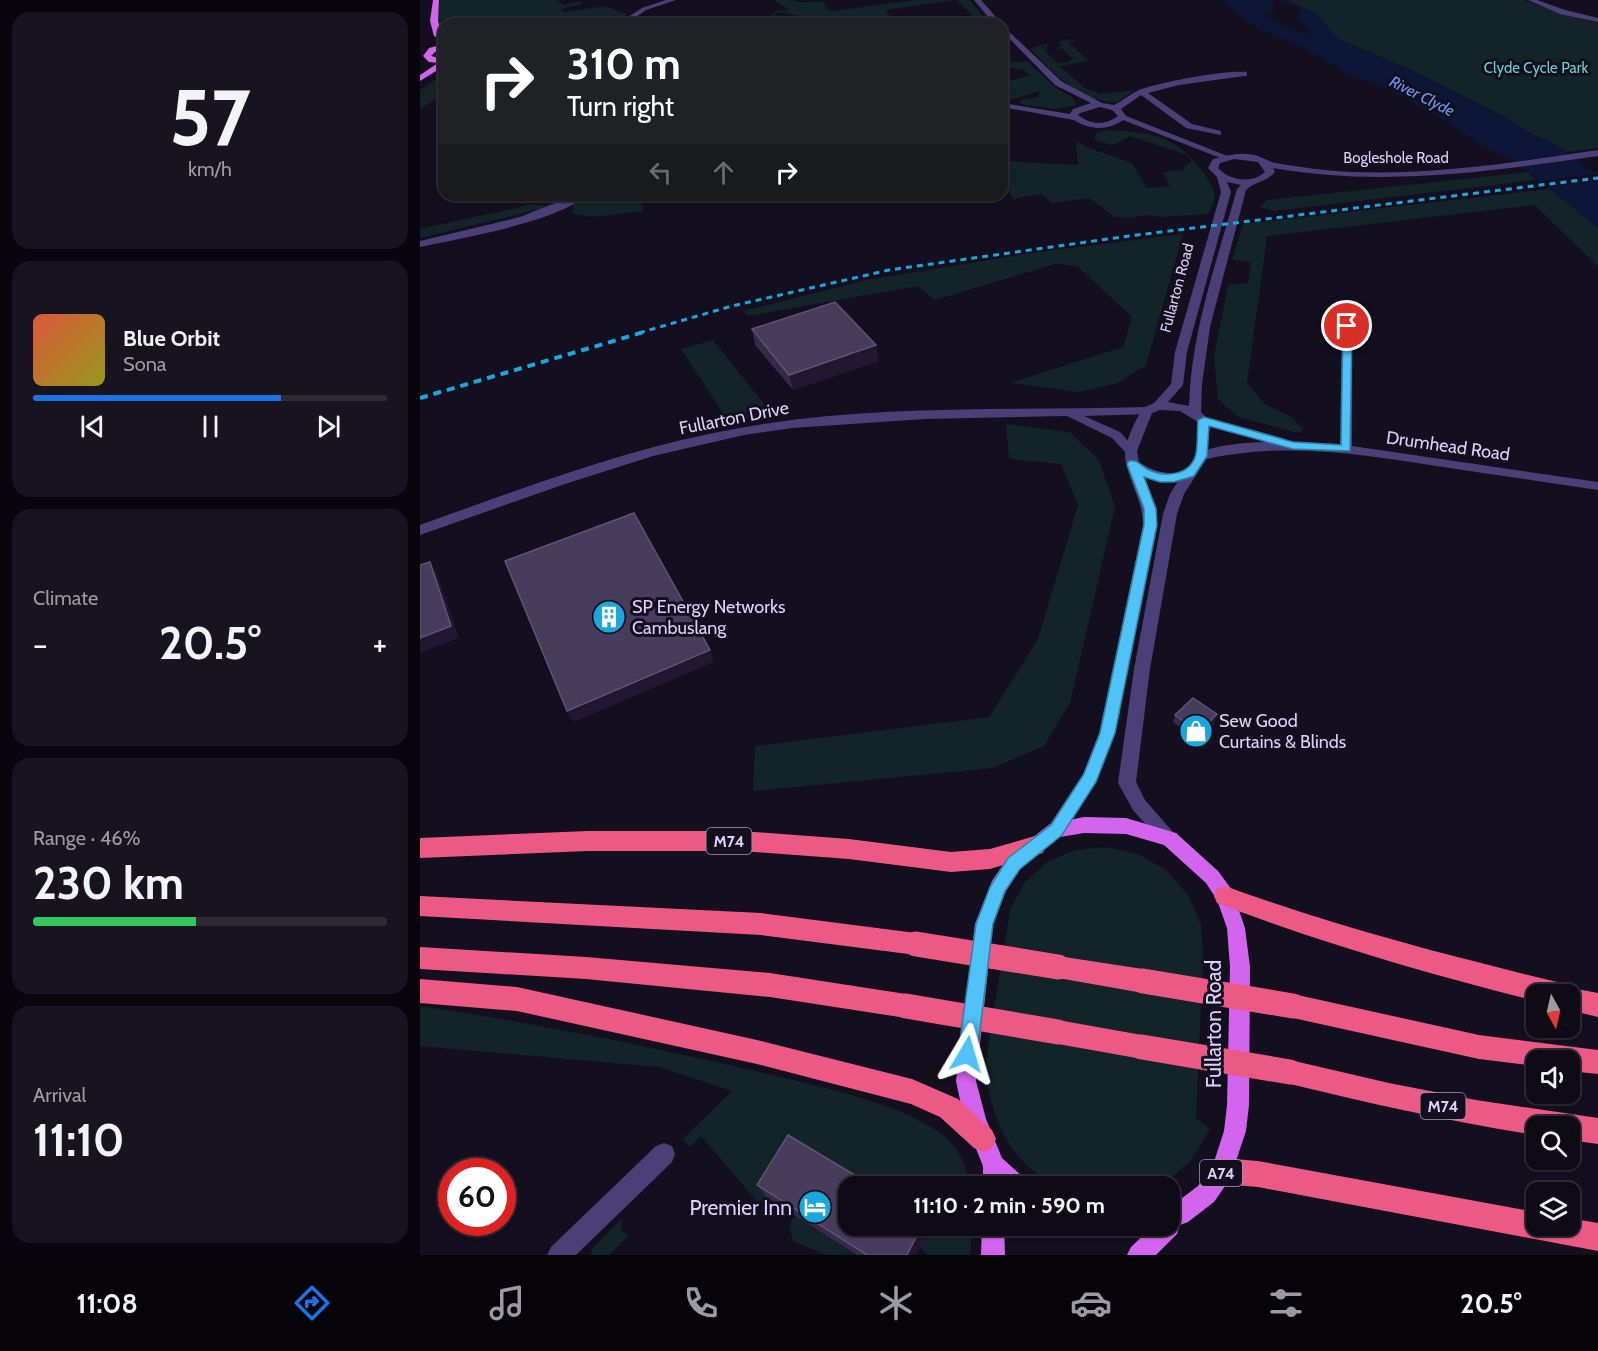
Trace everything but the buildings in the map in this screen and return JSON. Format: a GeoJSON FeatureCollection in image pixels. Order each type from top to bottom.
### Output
{"type":"FeatureCollection","features":[{"type":"Feature","properties":{"kind":"highway","name":"M74"},"geometry":{"type":"LineString","coordinates":[[420,848],[588,841],[741,840],[849,849],[951,862],[990,859],[1035,846]]}},
{"type":"Feature","properties":{"kind":"highway"},"geometry":{"type":"LineString","coordinates":[[1225,896],[1264,911],[1403,955],[1526,986]]}},
{"type":"Feature","properties":{"kind":"highway"},"geometry":{"type":"LineString","coordinates":[[420,906],[761,924],[916,944],[1293,1006],[1479,1047],[1598,1062]]}},
{"type":"Feature","properties":{"kind":"highway","name":"M74"},"geometry":{"type":"LineString","coordinates":[[420,958],[586,968],[747,983],[906,1006],[1290,1072],[1389,1096],[1476,1113],[1598,1131]]}},
{"type":"Feature","properties":{"kind":"highway"},"geometry":{"type":"LineString","coordinates":[[420,991],[517,999],[757,1052],[912,1092],[949,1108],[983,1139]]}},
{"type":"Feature","properties":{"kind":"highway"},"geometry":{"type":"LineString","coordinates":[[1580,1001],[1598,1005]]}},
{"type":"Feature","properties":{"kind":"highway"},"geometry":{"type":"LineString","coordinates":[[1222,1171],[1258,1174],[1598,1237]]}},
{"type":"Feature","properties":{"kind":"main road"},"geometry":{"type":"LineString","coordinates":[[436,0],[434,21],[438,36]]}},
{"type":"Feature","properties":{"kind":"main road"},"geometry":{"type":"LineString","coordinates":[[438,48],[432,50],[427,56],[438,61]]}},
{"type":"Feature","properties":{"kind":"main road"},"geometry":{"type":"LineString","coordinates":[[420,79],[438,66]]}},
{"type":"Feature","properties":{"kind":"main road","name":"Fullarton Road"},"geometry":{"type":"LineString","coordinates":[[994,1176],[975,1119],[966,1081],[984,924],[998,887],[1014,863],[1056,830],[1084,825],[1126,826],[1170,839],[1212,877],[1225,896],[1236,928],[1240,968],[1239,1106],[1235,1131],[1222,1171],[1206,1194],[1180,1215]]}},
{"type":"Feature","properties":{"kind":"main road"},"geometry":{"type":"LineString","coordinates":[[993,1236],[993,1255]]}},
{"type":"Feature","properties":{"kind":"main road","name":"Fullarton Road"},"geometry":{"type":"LineString","coordinates":[[1139,1255],[1157,1236]]}},
{"type":"Feature","properties":{"kind":"street"},"geometry":{"type":"LineString","coordinates":[[630,18],[644,9],[673,0]]}},
{"type":"Feature","properties":{"kind":"street"},"geometry":{"type":"LineString","coordinates":[[977,0],[993,18]]}},
{"type":"Feature","properties":{"kind":"street"},"geometry":{"type":"LineString","coordinates":[[1531,0],[1563,12],[1598,20]]}},
{"type":"Feature","properties":{"kind":"street"},"geometry":{"type":"LineString","coordinates":[[1008,33],[1058,83],[1100,105],[1115,108],[1122,114],[1122,117],[1187,142],[1214,164],[1213,168],[1221,176],[1250,181]]}},
{"type":"Feature","properties":{"kind":"street"},"geometry":{"type":"LineString","coordinates":[[1115,108],[1142,92],[1244,75]]}},
{"type":"Feature","properties":{"kind":"street"},"geometry":{"type":"LineString","coordinates":[[1142,92],[1189,126],[1218,133]]}},
{"type":"Feature","properties":{"kind":"street"},"geometry":{"type":"LineString","coordinates":[[1078,112],[1080,95]]}},
{"type":"Feature","properties":{"kind":"street"},"geometry":{"type":"LineString","coordinates":[[1008,106],[1046,111],[1078,112],[1100,105]]}},
{"type":"Feature","properties":{"kind":"street"},"geometry":{"type":"LineString","coordinates":[[1078,112],[1090,124],[1156,129]]}},
{"type":"Feature","properties":{"kind":"street"},"geometry":{"type":"LineString","coordinates":[[1111,124],[1122,117]]}},
{"type":"Feature","properties":{"kind":"street","name":"Bogleshole Road"},"geometry":{"type":"LineString","coordinates":[[1187,142],[1226,157],[1251,157],[1267,164],[1316,172],[1414,176],[1476,171],[1598,153]]}},
{"type":"Feature","properties":{"kind":"street"},"geometry":{"type":"LineString","coordinates":[[1214,164],[1226,157]]}},
{"type":"Feature","properties":{"kind":"street"},"geometry":{"type":"LineString","coordinates":[[1267,164],[1270,168],[1268,176]]}},
{"type":"Feature","properties":{"kind":"street","name":"Bogleshole Road"},"geometry":{"type":"LineString","coordinates":[[1250,181],[1268,176],[1316,172]]}},
{"type":"Feature","properties":{"kind":"street","name":"Fullarton Road"},"geometry":{"type":"LineString","coordinates":[[1152,409],[1177,385],[1181,352],[1226,192],[1221,176]]}},
{"type":"Feature","properties":{"kind":"street"},"geometry":{"type":"LineString","coordinates":[[1202,456],[1194,388],[1198,350],[1242,189],[1250,181]]}},
{"type":"Feature","properties":{"kind":"street"},"geometry":{"type":"LineString","coordinates":[[420,244],[502,225],[560,207],[571,201]]}},
{"type":"Feature","properties":{"kind":"street"},"geometry":{"type":"LineString","coordinates":[[1346,449],[1347,309]]}},
{"type":"Feature","properties":{"kind":"street"},"geometry":{"type":"LineString","coordinates":[[1132,457],[1152,409],[1178,406],[1199,416],[1293,446]]}},
{"type":"Feature","properties":{"kind":"street","name":"Fullarton Drive"},"geometry":{"type":"LineString","coordinates":[[420,530],[631,458],[702,440],[790,424],[907,415],[1067,414],[1152,409]]}},
{"type":"Feature","properties":{"kind":"street"},"geometry":{"type":"LineString","coordinates":[[1067,414],[1116,435],[1143,473],[1160,478],[1174,478],[1190,473],[1202,456],[1229,448],[1293,446]]}},
{"type":"Feature","properties":{"kind":"street","name":"Drumhead Road"},"geometry":{"type":"LineString","coordinates":[[1293,446],[1346,449],[1598,486]]}},
{"type":"Feature","properties":{"kind":"street","name":"Fullarton Road"},"geometry":{"type":"LineString","coordinates":[[1056,830],[1090,777],[1107,733],[1150,525],[1150,509],[1132,457]]}},
{"type":"Feature","properties":{"kind":"street","name":"Fullarton Road"},"geometry":{"type":"LineString","coordinates":[[1170,839],[1139,805],[1127,783],[1142,669],[1170,514],[1177,494],[1190,473]]}},
{"type":"Feature","properties":{"kind":"street"},"geometry":{"type":"LineString","coordinates":[[559,1255],[664,1154]]}},
{"type":"Feature","properties":{"kind":"green space"},"geometry":{"type":"Polygon","coordinates":[[[440,0],[557,0],[564,5],[580,1],[583,4],[561,9],[565,12],[605,6],[627,14],[623,18],[438,18],[437,23],[440,0]]]}},
{"type":"Feature","properties":{"kind":"green space"},"geometry":{"type":"Polygon","coordinates":[[[774,0],[824,2],[827,10],[833,11],[915,0],[957,0],[885,10],[891,18],[810,18],[779,12],[770,18],[766,18],[777,11],[789,10],[774,0]]]}},
{"type":"Feature","properties":{"kind":"green space"},"geometry":{"type":"Polygon","coordinates":[[[957,0],[969,0],[985,18],[975,18],[957,0]]]}},
{"type":"Feature","properties":{"kind":"green space","name":"Clyde Cycle Park"},"geometry":{"type":"Polygon","coordinates":[[[1287,0],[1523,0],[1598,23],[1598,148],[1566,152],[1505,117],[1413,71],[1338,39],[1320,19],[1287,0]]]}},
{"type":"Feature","properties":{"kind":"green space"},"geometry":{"type":"Polygon","coordinates":[[[1072,39],[1075,41],[1068,42],[1089,61],[1059,66],[1085,88],[1100,94],[1135,90],[1117,102],[1093,98],[1057,76],[1030,48],[1051,43],[1045,51],[1057,63],[1070,62],[1069,60],[1073,59],[1061,48],[1056,49],[1061,45],[1060,41],[1072,39]]]}},
{"type":"Feature","properties":{"kind":"green space"},"geometry":{"type":"Polygon","coordinates":[[[1008,62],[1028,62],[1057,89],[1072,97],[1076,104],[1054,109],[1020,104],[1021,100],[1038,97],[1040,91],[1008,100],[1008,84],[1030,75],[1024,70],[1008,67],[1008,62]]]}},
{"type":"Feature","properties":{"kind":"green space"},"geometry":{"type":"Polygon","coordinates":[[[438,78],[438,100],[420,109],[420,90],[438,78]]]}},
{"type":"Feature","properties":{"kind":"green space"},"geometry":{"type":"Polygon","coordinates":[[[1108,130],[1137,132],[1173,143],[1193,160],[1213,188],[1214,202],[1208,214],[1115,217],[1089,198],[1051,203],[1042,194],[1013,199],[1008,192],[1008,161],[1078,165],[1076,140],[1086,147],[1132,163],[1147,188],[1170,186],[1163,172],[1184,170],[1183,167],[1191,163],[1187,155],[1130,136],[1113,145],[1097,141],[1094,137],[1098,132],[1108,130]]]}},
{"type":"Feature","properties":{"kind":"green space"},"geometry":{"type":"Polygon","coordinates":[[[1528,172],[1536,180],[1274,211],[1259,207],[1268,200],[1528,172]]]}},
{"type":"Feature","properties":{"kind":"green space"},"geometry":{"type":"Polygon","coordinates":[[[1550,189],[1598,228],[1598,266],[1534,205],[1267,236],[1247,383],[1265,404],[1290,416],[1304,430],[1298,433],[1238,417],[1218,399],[1214,356],[1228,285],[1248,283],[1251,262],[1232,260],[1243,224],[1550,189]]]}},
{"type":"Feature","properties":{"kind":"green space"},"geometry":{"type":"Polygon","coordinates":[[[578,201],[642,201],[643,211],[592,217],[572,213],[574,203],[578,201]]]}},
{"type":"Feature","properties":{"kind":"green space"},"geometry":{"type":"Polygon","coordinates":[[[534,204],[548,207],[420,238],[420,229],[534,204]]]}},
{"type":"Feature","properties":{"kind":"green space"},"geometry":{"type":"Polygon","coordinates":[[[1183,234],[1146,365],[1118,383],[1079,392],[1010,383],[1123,347],[1132,317],[1077,266],[1055,264],[935,300],[918,286],[748,316],[743,311],[867,280],[1031,253],[1183,234]]]}},
{"type":"Feature","properties":{"kind":"green space"},"geometry":{"type":"Polygon","coordinates":[[[713,340],[764,404],[763,416],[729,422],[681,349],[713,340]]]}},
{"type":"Feature","properties":{"kind":"green space"},"geometry":{"type":"Polygon","coordinates":[[[1006,424],[1070,432],[1099,460],[1115,507],[1070,703],[1044,746],[993,768],[753,791],[755,746],[989,717],[1038,639],[1078,505],[1061,464],[1009,459],[1006,424]]]}},
{"type":"Feature","properties":{"kind":"green space"},"geometry":{"type":"Polygon","coordinates":[[[1106,847],[1138,854],[1166,870],[1188,895],[1201,924],[1203,956],[1196,1118],[1210,1129],[1190,1162],[1173,1176],[1041,1176],[1014,1151],[996,1118],[987,1080],[986,1061],[1010,910],[1024,883],[1047,862],[1075,850],[1106,847]]]}},
{"type":"Feature","properties":{"kind":"green space"},"geometry":{"type":"Polygon","coordinates":[[[420,1006],[644,1046],[777,1076],[884,1105],[924,1123],[952,1144],[961,1157],[968,1176],[841,1176],[796,1149],[767,1198],[759,1204],[701,1136],[690,1147],[683,1139],[732,1091],[659,1067],[420,1046],[420,1006]]]}},
{"type":"Feature","properties":{"kind":"green space"},"geometry":{"type":"Polygon","coordinates":[[[795,1216],[855,1254],[826,1255],[793,1241],[789,1225],[795,1216]]]}},
{"type":"Feature","properties":{"kind":"green space"},"geometry":{"type":"Polygon","coordinates":[[[622,1218],[621,1230],[628,1236],[609,1255],[590,1255],[593,1248],[622,1218]]]}},
{"type":"Feature","properties":{"kind":"green space"},"geometry":{"type":"Polygon","coordinates":[[[926,1236],[971,1236],[970,1255],[927,1255],[920,1246],[926,1236]]]}},
{"type":"Feature","properties":{"kind":"water","name":"River Clyde"},"geometry":{"type":"Polygon","coordinates":[[[1219,0],[1274,0],[1273,9],[1278,12],[1262,15],[1289,28],[1312,34],[1297,19],[1300,15],[1300,7],[1279,0],[1287,0],[1317,14],[1338,39],[1413,71],[1505,117],[1533,135],[1549,141],[1598,175],[1598,228],[1513,160],[1477,144],[1458,129],[1381,85],[1354,77],[1307,50],[1253,26],[1219,0]]]}},
{"type":"Feature","properties":{"kind":"pier"},"geometry":{"type":"Polygon","coordinates":[[[1598,174],[1598,180],[1543,187],[1536,181],[1598,174]]]}},
{"type":"Feature","properties":{"kind":"railway"},"geometry":{"type":"LineString","coordinates":[[639,333],[732,306],[889,270],[1129,236],[1598,178]]}},
{"type":"Feature","properties":{"kind":"railway"},"geometry":{"type":"LineString","coordinates":[[420,398],[644,332]]}},
{"type":"Feature","properties":{"kind":"place","name":"SP Energy Networks Cambuslang"},"geometry":{"type":"Point","coordinates":[609,617]}},
{"type":"Feature","properties":{"kind":"place","name":"Sew Good Curtains & Blinds"},"geometry":{"type":"Point","coordinates":[1196,731]}},
{"type":"Feature","properties":{"kind":"place","name":"Premier Inn"},"geometry":{"type":"Point","coordinates":[815,1207]}},
{"type":"Feature","properties":{"kind":"route"},"geometry":{"type":"LineString","coordinates":[[967,1054],[984,924],[998,887],[1014,863],[1056,830],[1090,777],[1107,733],[1150,525],[1150,509],[1133,464],[1143,473],[1160,478],[1174,478],[1190,473],[1202,456],[1204,420],[1293,446],[1346,449],[1347,326]]}}]}
